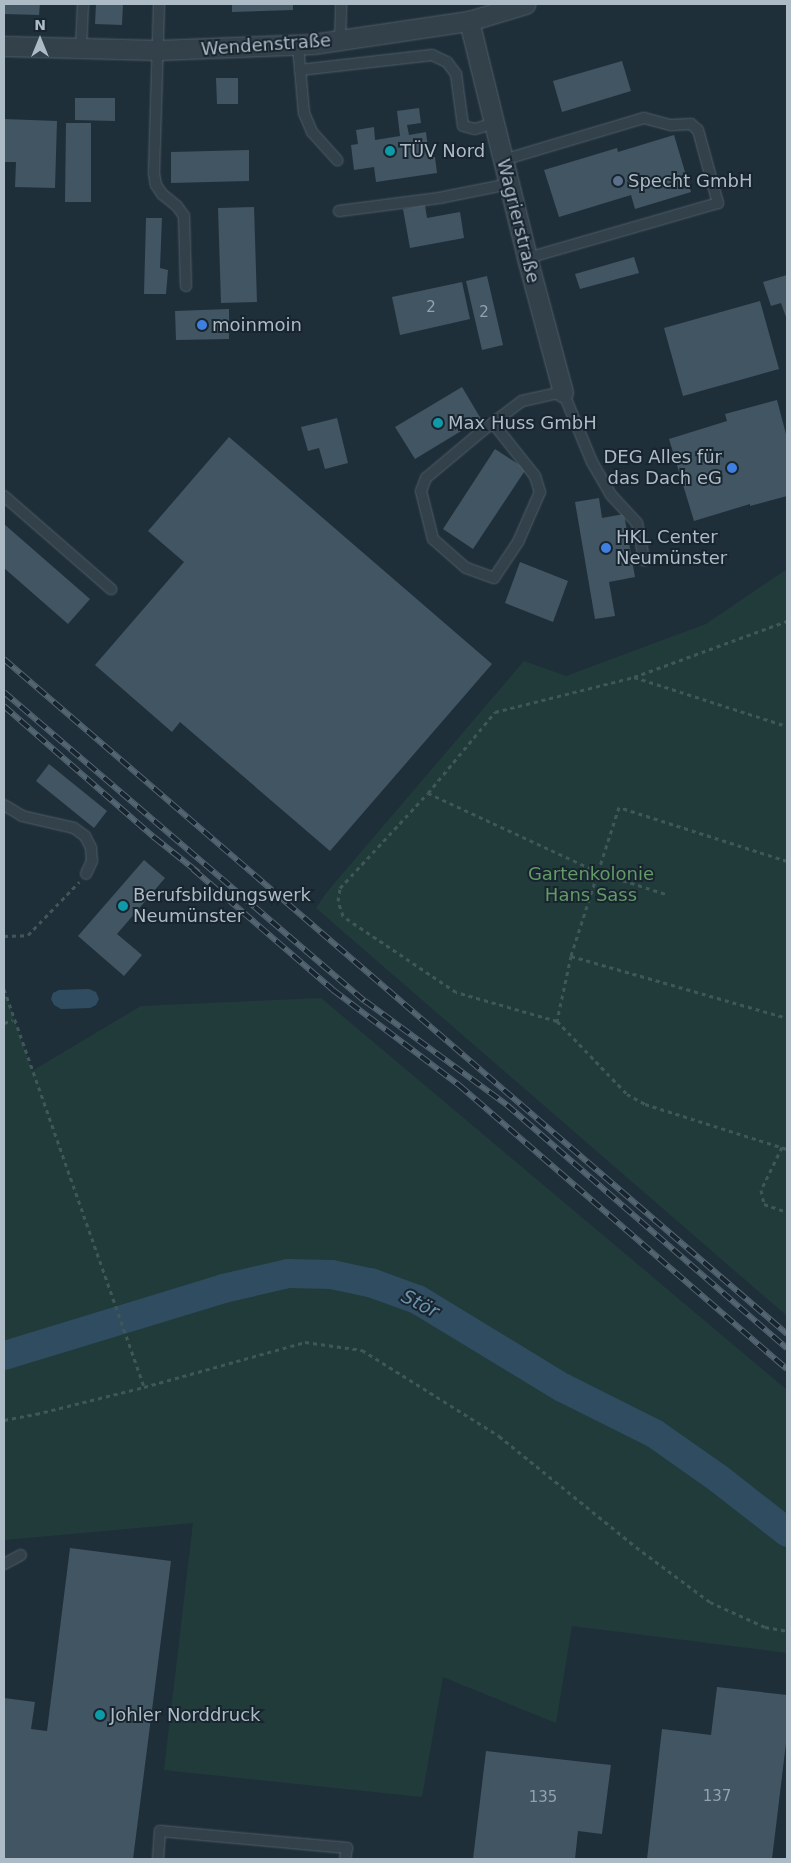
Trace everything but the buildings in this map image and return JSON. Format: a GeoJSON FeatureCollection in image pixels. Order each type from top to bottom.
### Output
{"type":"FeatureCollection","features":[{"type":"Feature","properties":{"kind":"street","name":"Wendenstraße"},"geometry":{"type":"LineString","coordinates":[[4,46],[158,50],[298,45],[469,21],[525,4]]}},
{"type":"Feature","properties":{"kind":"street","name":"Wagrierstraße"},"geometry":{"type":"LineString","coordinates":[[469,21],[527,258],[563,392]]}},
{"type":"Feature","properties":{"kind":"lane"},"geometry":{"type":"LineString","coordinates":[[81,48],[83,4]]}},
{"type":"Feature","properties":{"kind":"lane"},"geometry":{"type":"LineString","coordinates":[[159,4],[154,173],[159,190],[177,206],[184,216],[186,286]]}},
{"type":"Feature","properties":{"kind":"lane"},"geometry":{"type":"LineString","coordinates":[[340,40],[341,4]]}},
{"type":"Feature","properties":{"kind":"lane"},"geometry":{"type":"LineString","coordinates":[[298,45],[304,113],[312,132],[337,160]]}},
{"type":"Feature","properties":{"kind":"lane"},"geometry":{"type":"LineString","coordinates":[[300,70],[432,55],[447,62],[456,74],[463,126],[475,129],[495,123]]}},
{"type":"Feature","properties":{"kind":"lane"},"geometry":{"type":"LineString","coordinates":[[503,160],[644,118],[671,125],[691,124],[698,130],[718,203],[527,258]]}},
{"type":"Feature","properties":{"kind":"lane"},"geometry":{"type":"LineString","coordinates":[[339,212],[439,198],[509,184]]}},
{"type":"Feature","properties":{"kind":"lane"},"geometry":{"type":"LineString","coordinates":[[494,422],[535,476],[540,492],[518,542],[494,578],[466,568],[433,539],[421,491],[426,478],[494,422],[522,401],[563,392],[592,462],[611,495],[637,523],[644,560]]}},
{"type":"Feature","properties":{"kind":"lane"},"geometry":{"type":"LineString","coordinates":[[4,496],[111,588]]}},
{"type":"Feature","properties":{"kind":"lane"},"geometry":{"type":"LineString","coordinates":[[4,805],[22,816],[74,828],[85,836],[91,848],[92,861],[86,874]]}},
{"type":"Feature","properties":{"kind":"lane"},"geometry":{"type":"LineString","coordinates":[[4,1564],[21,1555]]}},
{"type":"Feature","properties":{"kind":"lane"},"geometry":{"type":"LineString","coordinates":[[158,1859],[160,1831],[347,1848],[345,1859]]}},
{"type":"Feature","properties":{"kind":"path"},"geometry":{"type":"LineString","coordinates":[[787,621],[634,676],[495,712],[428,793],[340,888],[338,901],[343,916],[456,992],[557,1022],[626,1094],[645,1104],[787,1149]]}},
{"type":"Feature","properties":{"kind":"path"},"geometry":{"type":"LineString","coordinates":[[634,676],[787,726]]}},
{"type":"Feature","properties":{"kind":"path"},"geometry":{"type":"LineString","coordinates":[[428,793],[600,873],[669,895]]}},
{"type":"Feature","properties":{"kind":"path"},"geometry":{"type":"LineString","coordinates":[[557,1022],[571,956],[600,873],[619,807],[787,861]]}},
{"type":"Feature","properties":{"kind":"path"},"geometry":{"type":"LineString","coordinates":[[4,936],[28,934],[86,874]]}},
{"type":"Feature","properties":{"kind":"path"},"geometry":{"type":"LineString","coordinates":[[571,956],[787,1018]]}},
{"type":"Feature","properties":{"kind":"path"},"geometry":{"type":"LineString","coordinates":[[4,989],[13,1020],[144,1388]]}},
{"type":"Feature","properties":{"kind":"path"},"geometry":{"type":"LineString","coordinates":[[4,1022],[13,1020]]}},
{"type":"Feature","properties":{"kind":"path"},"geometry":{"type":"LineString","coordinates":[[782,1147],[760,1190],[764,1204],[787,1212]]}},
{"type":"Feature","properties":{"kind":"path"},"geometry":{"type":"LineString","coordinates":[[4,1420],[144,1388],[305,1342],[362,1350],[498,1436],[636,1547],[710,1602],[765,1627],[787,1631]]}},
{"type":"Feature","properties":{"kind":"green space","name":"Gartenkolonie Hans Sass"},"geometry":{"type":"Polygon","coordinates":[[[787,569],[787,1316],[316,908],[327,892],[524,661],[566,676],[706,624],[787,569]]]}},
{"type":"Feature","properties":{"kind":"green space"},"geometry":{"type":"Polygon","coordinates":[[[4,989],[32,1071],[141,1006],[321,998],[787,1390],[787,1653],[572,1626],[556,1723],[443,1677],[422,1797],[164,1770],[193,1523],[4,1540],[4,989]]]}},
{"type":"Feature","properties":{"kind":"water"},"geometry":{"type":"Polygon","coordinates":[[[89,989],[96,992],[99,999],[96,1005],[90,1008],[61,1009],[54,1005],[51,999],[53,993],[59,990],[89,989]]]}},
{"type":"Feature","properties":{"kind":"waterway","name":"Stör"},"geometry":{"type":"LineString","coordinates":[[4,1355],[223,1288],[288,1273],[331,1274],[370,1282],[417,1299],[562,1387],[654,1433],[718,1478],[787,1532]]}},
{"type":"Feature","properties":{"kind":"railway"},"geometry":{"type":"LineString","coordinates":[[4,659],[787,1334]]}},
{"type":"Feature","properties":{"kind":"railway"},"geometry":{"type":"LineString","coordinates":[[4,692],[365,1001],[507,1105],[787,1348]]}},
{"type":"Feature","properties":{"kind":"railway"},"geometry":{"type":"LineString","coordinates":[[4,706],[155,838],[199,873]]}},
{"type":"Feature","properties":{"kind":"railway"},"geometry":{"type":"LineString","coordinates":[[193,869],[333,990],[459,1085],[787,1369]]}},
{"type":"Feature","properties":{"kind":"place","name":"TÜV Nord"},"geometry":{"type":"Point","coordinates":[390,151]}},
{"type":"Feature","properties":{"kind":"place","name":"Specht GmbH"},"geometry":{"type":"Point","coordinates":[618,181]}},
{"type":"Feature","properties":{"kind":"place","name":"moinmoin"},"geometry":{"type":"Point","coordinates":[202,325]}},
{"type":"Feature","properties":{"kind":"place","name":"Max Huss GmbH"},"geometry":{"type":"Point","coordinates":[438,423]}},
{"type":"Feature","properties":{"kind":"place","name":"DEG Alles für das Dach eG"},"geometry":{"type":"Point","coordinates":[732,468]}},
{"type":"Feature","properties":{"kind":"place","name":"HKL Center Neumünster"},"geometry":{"type":"Point","coordinates":[606,548]}},
{"type":"Feature","properties":{"kind":"place","name":"Berufsbildungswerk Neumünster"},"geometry":{"type":"Point","coordinates":[123,906]}},
{"type":"Feature","properties":{"kind":"place","name":"Johler Norddruck"},"geometry":{"type":"Point","coordinates":[100,1715]}}]}
